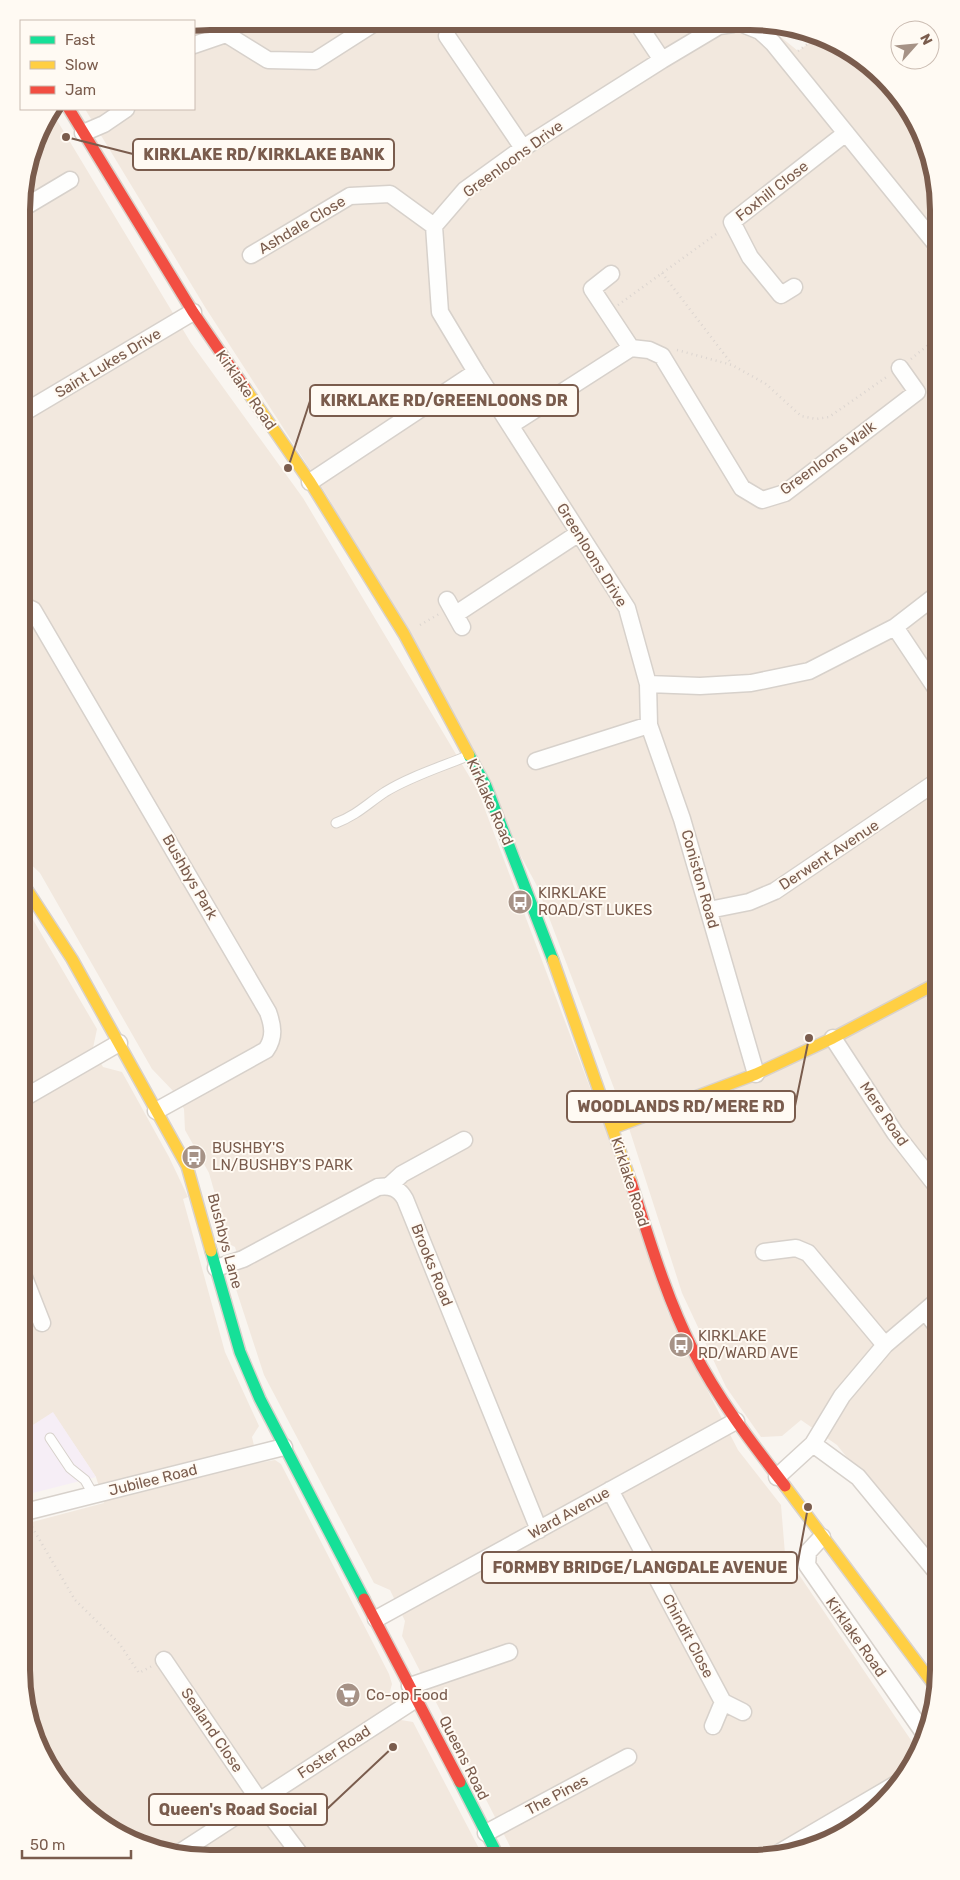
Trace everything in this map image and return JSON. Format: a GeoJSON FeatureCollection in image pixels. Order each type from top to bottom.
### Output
{"type":"FeatureCollection","features":[{"type":"Feature","properties":{"kind":"street"},"geometry":{"type":"LineString","coordinates":[[195,45],[226,34],[268,60],[315,61],[363,30]]}},
{"type":"Feature","properties":{"kind":"street"},"geometry":{"type":"LineString","coordinates":[[642,30],[662,60]]}},
{"type":"Feature","properties":{"kind":"street","name":"Greenloons Drive"},"geometry":{"type":"LineString","coordinates":[[648,684],[627,608],[476,372],[440,312],[434,226],[466,190],[523,148],[712,30]]}},
{"type":"Feature","properties":{"kind":"street"},"geometry":{"type":"LineString","coordinates":[[758,30],[787,60],[930,237]]}},
{"type":"Feature","properties":{"kind":"street"},"geometry":{"type":"LineString","coordinates":[[446,36],[523,148]]}},
{"type":"Feature","properties":{"kind":"street","name":"Kirklake Road"},"geometry":{"type":"LineString","coordinates":[[70,110],[193,312],[310,482],[404,634],[486,786],[526,886],[612,1128],[667,1292],[693,1351],[736,1421],[930,1680]]}},
{"type":"Feature","properties":{"kind":"street"},"geometry":{"type":"LineString","coordinates":[[83,133],[104,124],[125,110]]}},
{"type":"Feature","properties":{"kind":"street","name":"Foxhill Close"},"geometry":{"type":"LineString","coordinates":[[794,286],[781,295],[750,257],[732,222],[846,133]]}},
{"type":"Feature","properties":{"kind":"street"},"geometry":{"type":"LineString","coordinates":[[30,204],[70,180]]}},
{"type":"Feature","properties":{"kind":"street","name":"Ashdale Close"},"geometry":{"type":"LineString","coordinates":[[251,255],[350,196],[390,194],[434,226]]}},
{"type":"Feature","properties":{"kind":"street"},"geometry":{"type":"LineString","coordinates":[[612,274],[592,289],[630,348]]}},
{"type":"Feature","properties":{"kind":"street","name":"Saint Lukes Drive"},"geometry":{"type":"LineString","coordinates":[[30,409],[193,312]]}},
{"type":"Feature","properties":{"kind":"street"},"geometry":{"type":"LineString","coordinates":[[511,425],[630,348],[649,350],[662,356]]}},
{"type":"Feature","properties":{"kind":"street","name":"Greenloons Walk"},"geometry":{"type":"LineString","coordinates":[[662,356],[742,488],[762,500],[785,493],[916,392],[900,368]]}},
{"type":"Feature","properties":{"kind":"street"},"geometry":{"type":"LineString","coordinates":[[310,482],[476,372]]}},
{"type":"Feature","properties":{"kind":"street"},"geometry":{"type":"LineString","coordinates":[[454,612],[579,533]]}},
{"type":"Feature","properties":{"kind":"street"},"geometry":{"type":"LineString","coordinates":[[648,684],[700,686],[751,683],[809,671],[895,627],[930,600]]}},
{"type":"Feature","properties":{"kind":"street","name":"Bushbys Park"},"geometry":{"type":"LineString","coordinates":[[30,609],[33,610],[268,1012],[273,1027],[271,1042],[266,1050],[156,1111]]}},
{"type":"Feature","properties":{"kind":"street"},"geometry":{"type":"LineString","coordinates":[[895,627],[930,680]]}},
{"type":"Feature","properties":{"kind":"street","name":"Coniston Road"},"geometry":{"type":"LineString","coordinates":[[648,684],[649,725],[682,819],[756,1074]]}},
{"type":"Feature","properties":{"kind":"street"},"geometry":{"type":"LineString","coordinates":[[536,760],[649,725]]}},
{"type":"Feature","properties":{"kind":"street","name":"Derwent Avenue"},"geometry":{"type":"LineString","coordinates":[[709,910],[749,902],[775,891],[930,786]]}},
{"type":"Feature","properties":{"kind":"street","name":"Bushbys Lane"},"geometry":{"type":"LineString","coordinates":[[30,895],[72,958],[187,1166],[240,1352],[260,1399],[284,1447],[376,1618]]}},
{"type":"Feature","properties":{"kind":"street"},"geometry":{"type":"LineString","coordinates":[[612,1128],[756,1074],[833,1038],[930,986]]}},
{"type":"Feature","properties":{"kind":"street","name":"Mere Road"},"geometry":{"type":"LineString","coordinates":[[833,1038],[895,1133],[930,1178]]}},
{"type":"Feature","properties":{"kind":"street"},"geometry":{"type":"LineString","coordinates":[[30,1094],[119,1043]]}},
{"type":"Feature","properties":{"kind":"street"},"geometry":{"type":"LineString","coordinates":[[216,1268],[243,1259],[378,1186],[389,1186],[402,1174],[464,1140]]}},
{"type":"Feature","properties":{"kind":"street","name":"Brooks Road"},"geometry":{"type":"LineString","coordinates":[[389,1186],[399,1190],[406,1200],[539,1530]]}},
{"type":"Feature","properties":{"kind":"street"},"geometry":{"type":"LineString","coordinates":[[764,1252],[796,1248],[808,1254],[885,1345]]}},
{"type":"Feature","properties":{"kind":"street"},"geometry":{"type":"LineString","coordinates":[[30,1292],[42,1323]]}},
{"type":"Feature","properties":{"kind":"street"},"geometry":{"type":"LineString","coordinates":[[777,1477],[813,1444],[842,1396],[885,1345],[930,1307]]}},
{"type":"Feature","properties":{"kind":"street"},"geometry":{"type":"LineString","coordinates":[[925,1311],[930,1318]]}},
{"type":"Feature","properties":{"kind":"street","name":"Ward Avenue"},"geometry":{"type":"LineString","coordinates":[[376,1618],[736,1421]]}},
{"type":"Feature","properties":{"kind":"street"},"geometry":{"type":"LineString","coordinates":[[813,1444],[858,1477],[930,1564]]}},
{"type":"Feature","properties":{"kind":"street","name":"Jubilee Road"},"geometry":{"type":"LineString","coordinates":[[30,1511],[284,1447]]}},
{"type":"Feature","properties":{"kind":"street","name":"Chindit Close"},"geometry":{"type":"LineString","coordinates":[[610,1490],[723,1702]]}},
{"type":"Feature","properties":{"kind":"street","name":"Kirklake Road"},"geometry":{"type":"LineString","coordinates":[[822,1537],[808,1552],[807,1565],[920,1728]]}},
{"type":"Feature","properties":{"kind":"street","name":"Queens Road"},"geometry":{"type":"LineString","coordinates":[[376,1618],[495,1850]]}},
{"type":"Feature","properties":{"kind":"street","name":"Foster Road"},"geometry":{"type":"LineString","coordinates":[[187,1848],[413,1693],[509,1652]]}},
{"type":"Feature","properties":{"kind":"street","name":"Sealand Close"},"geometry":{"type":"LineString","coordinates":[[164,1660],[259,1800],[297,1850]]}},
{"type":"Feature","properties":{"kind":"street"},"geometry":{"type":"LineString","coordinates":[[713,1726],[723,1702],[743,1712]]}},
{"type":"Feature","properties":{"kind":"street","name":"The Pines"},"geometry":{"type":"LineString","coordinates":[[486,1833],[628,1758]]}},
{"type":"Feature","properties":{"kind":"street"},"geometry":{"type":"LineString","coordinates":[[792,1845],[881,1793]]}},
{"type":"Feature","properties":{"kind":"lane"},"geometry":{"type":"LineString","coordinates":[[336,823],[354,816],[384,793],[405,781],[470,755]]}},
{"type":"Feature","properties":{"kind":"lane"},"geometry":{"type":"LineString","coordinates":[[50,1438],[70,1468],[85,1480],[93,1494]]}},
{"type":"Feature","properties":{"kind":"path"},"geometry":{"type":"LineString","coordinates":[[787,60],[811,41]]}},
{"type":"Feature","properties":{"kind":"path"},"geometry":{"type":"LineString","coordinates":[[607,313],[732,222]]}},
{"type":"Feature","properties":{"kind":"path"},"geometry":{"type":"LineString","coordinates":[[662,273],[732,365]]}},
{"type":"Feature","properties":{"kind":"path"},"geometry":{"type":"LineString","coordinates":[[662,356],[674,350],[732,365],[766,384],[801,416],[816,419],[829,417],[900,368],[930,343]]}},
{"type":"Feature","properties":{"kind":"path"},"geometry":{"type":"LineString","coordinates":[[404,634],[454,612]]}},
{"type":"Feature","properties":{"kind":"path"},"geometry":{"type":"LineString","coordinates":[[30,1526],[75,1600],[119,1643],[140,1673],[164,1660]]}},
{"type":"Feature","properties":{"kind":"shaded area"},"geometry":{"type":"Polygon","coordinates":[[[762,30],[775,32],[798,51],[812,41],[850,60],[885,91],[906,120],[924,163],[930,198],[930,1561],[837,1445],[801,1420],[782,1436],[761,1437],[726,1387],[682,1293],[628,1125],[537,886],[328,497],[205,307],[86,110],[195,110],[195,31],[762,30]]]}},
{"type":"Feature","properties":{"kind":"shaded area"},"geometry":{"type":"Polygon","coordinates":[[[55,118],[191,343],[303,498],[478,791],[609,1138],[668,1313],[738,1450],[781,1505],[785,1554],[914,1744],[893,1780],[860,1813],[840,1826],[819,1836],[785,1847],[762,1850],[512,1850],[402,1636],[405,1621],[390,1590],[374,1583],[264,1375],[234,1283],[235,1275],[241,1269],[235,1247],[225,1242],[219,1208],[209,1173],[185,1130],[184,1109],[175,1093],[152,1069],[40,873],[30,864],[30,198],[36,163],[55,118]]]}},
{"type":"Feature","properties":{"kind":"shaded area"},"geometry":{"type":"Polygon","coordinates":[[[30,914],[97,1029],[93,1048],[103,1067],[122,1072],[169,1157],[188,1197],[183,1199],[225,1352],[259,1426],[252,1437],[258,1463],[275,1460],[281,1464],[389,1674],[392,1684],[389,1695],[401,1720],[413,1722],[480,1850],[198,1850],[175,1847],[141,1836],[120,1826],[100,1813],[75,1789],[60,1770],[49,1750],[33,1705],[30,1682],[30,1523],[104,1503],[96,1477],[53,1413],[30,1427],[30,914]]]}},
{"type":"Feature","properties":{"kind":"shaded area"},"geometry":{"type":"Polygon","coordinates":[[[53,1412],[96,1477],[30,1494],[30,1427],[53,1412]]]}},
{"type":"Feature","properties":{"kind":"traffic: fast"},"geometry":{"type":"LineString","coordinates":[[469,755],[486,786],[553,960]]}},
{"type":"Feature","properties":{"kind":"traffic: fast"},"geometry":{"type":"LineString","coordinates":[[211,1251],[240,1352],[260,1399],[364,1599]]}},
{"type":"Feature","properties":{"kind":"traffic: fast"},"geometry":{"type":"LineString","coordinates":[[460,1782],[495,1850]]}},
{"type":"Feature","properties":{"kind":"traffic: slow"},"geometry":{"type":"LineString","coordinates":[[245,388],[310,482],[404,634],[469,755]]}},
{"type":"Feature","properties":{"kind":"traffic: slow"},"geometry":{"type":"LineString","coordinates":[[30,894],[72,959],[187,1166],[211,1251]]}},
{"type":"Feature","properties":{"kind":"traffic: slow"},"geometry":{"type":"LineString","coordinates":[[553,960],[631,1182]]}},
{"type":"Feature","properties":{"kind":"traffic: slow"},"geometry":{"type":"LineString","coordinates":[[613,1128],[756,1074],[833,1038],[930,987]]}},
{"type":"Feature","properties":{"kind":"traffic: slow"},"geometry":{"type":"LineString","coordinates":[[785,1486],[930,1680]]}},
{"type":"Feature","properties":{"kind":"traffic: jam"},"geometry":{"type":"LineString","coordinates":[[70,110],[193,312],[245,388]]}},
{"type":"Feature","properties":{"kind":"traffic: jam"},"geometry":{"type":"LineString","coordinates":[[631,1182],[666,1288],[693,1350],[724,1403],[785,1486]]}},
{"type":"Feature","properties":{"kind":"traffic: jam"},"geometry":{"type":"LineString","coordinates":[[364,1599],[460,1782]]}},
{"type":"Feature","properties":{"kind":"place","name":"KIRKLAKE RD/KIRKLAKE BANK"},"geometry":{"type":"Point","coordinates":[66,137]}},
{"type":"Feature","properties":{"kind":"place","name":"KIRKLAKE RD/GREENLOONS DR"},"geometry":{"type":"Point","coordinates":[288,468]}},
{"type":"Feature","properties":{"kind":"place","name":"KIRKLAKE ROAD/ST LUKES"},"geometry":{"type":"Point","coordinates":[520,902]}},
{"type":"Feature","properties":{"kind":"place","name":"WOODLANDS RD/MERE RD"},"geometry":{"type":"Point","coordinates":[809,1038]}},
{"type":"Feature","properties":{"kind":"place","name":"BUSHBY'S LN/BUSHBY'S PARK"},"geometry":{"type":"Point","coordinates":[194,1157]}},
{"type":"Feature","properties":{"kind":"place","name":"KIRKLAKE RD/WARD AVE"},"geometry":{"type":"Point","coordinates":[681,1345]}},
{"type":"Feature","properties":{"kind":"place","name":"FORMBY BRIDGE/LANGDALE AVENUE"},"geometry":{"type":"Point","coordinates":[808,1507]}},
{"type":"Feature","properties":{"kind":"place","name":"Co-op Food"},"geometry":{"type":"Point","coordinates":[348,1695]}},
{"type":"Feature","properties":{"kind":"place","name":"Queen's Road Social"},"geometry":{"type":"Point","coordinates":[393,1747]}}]}
